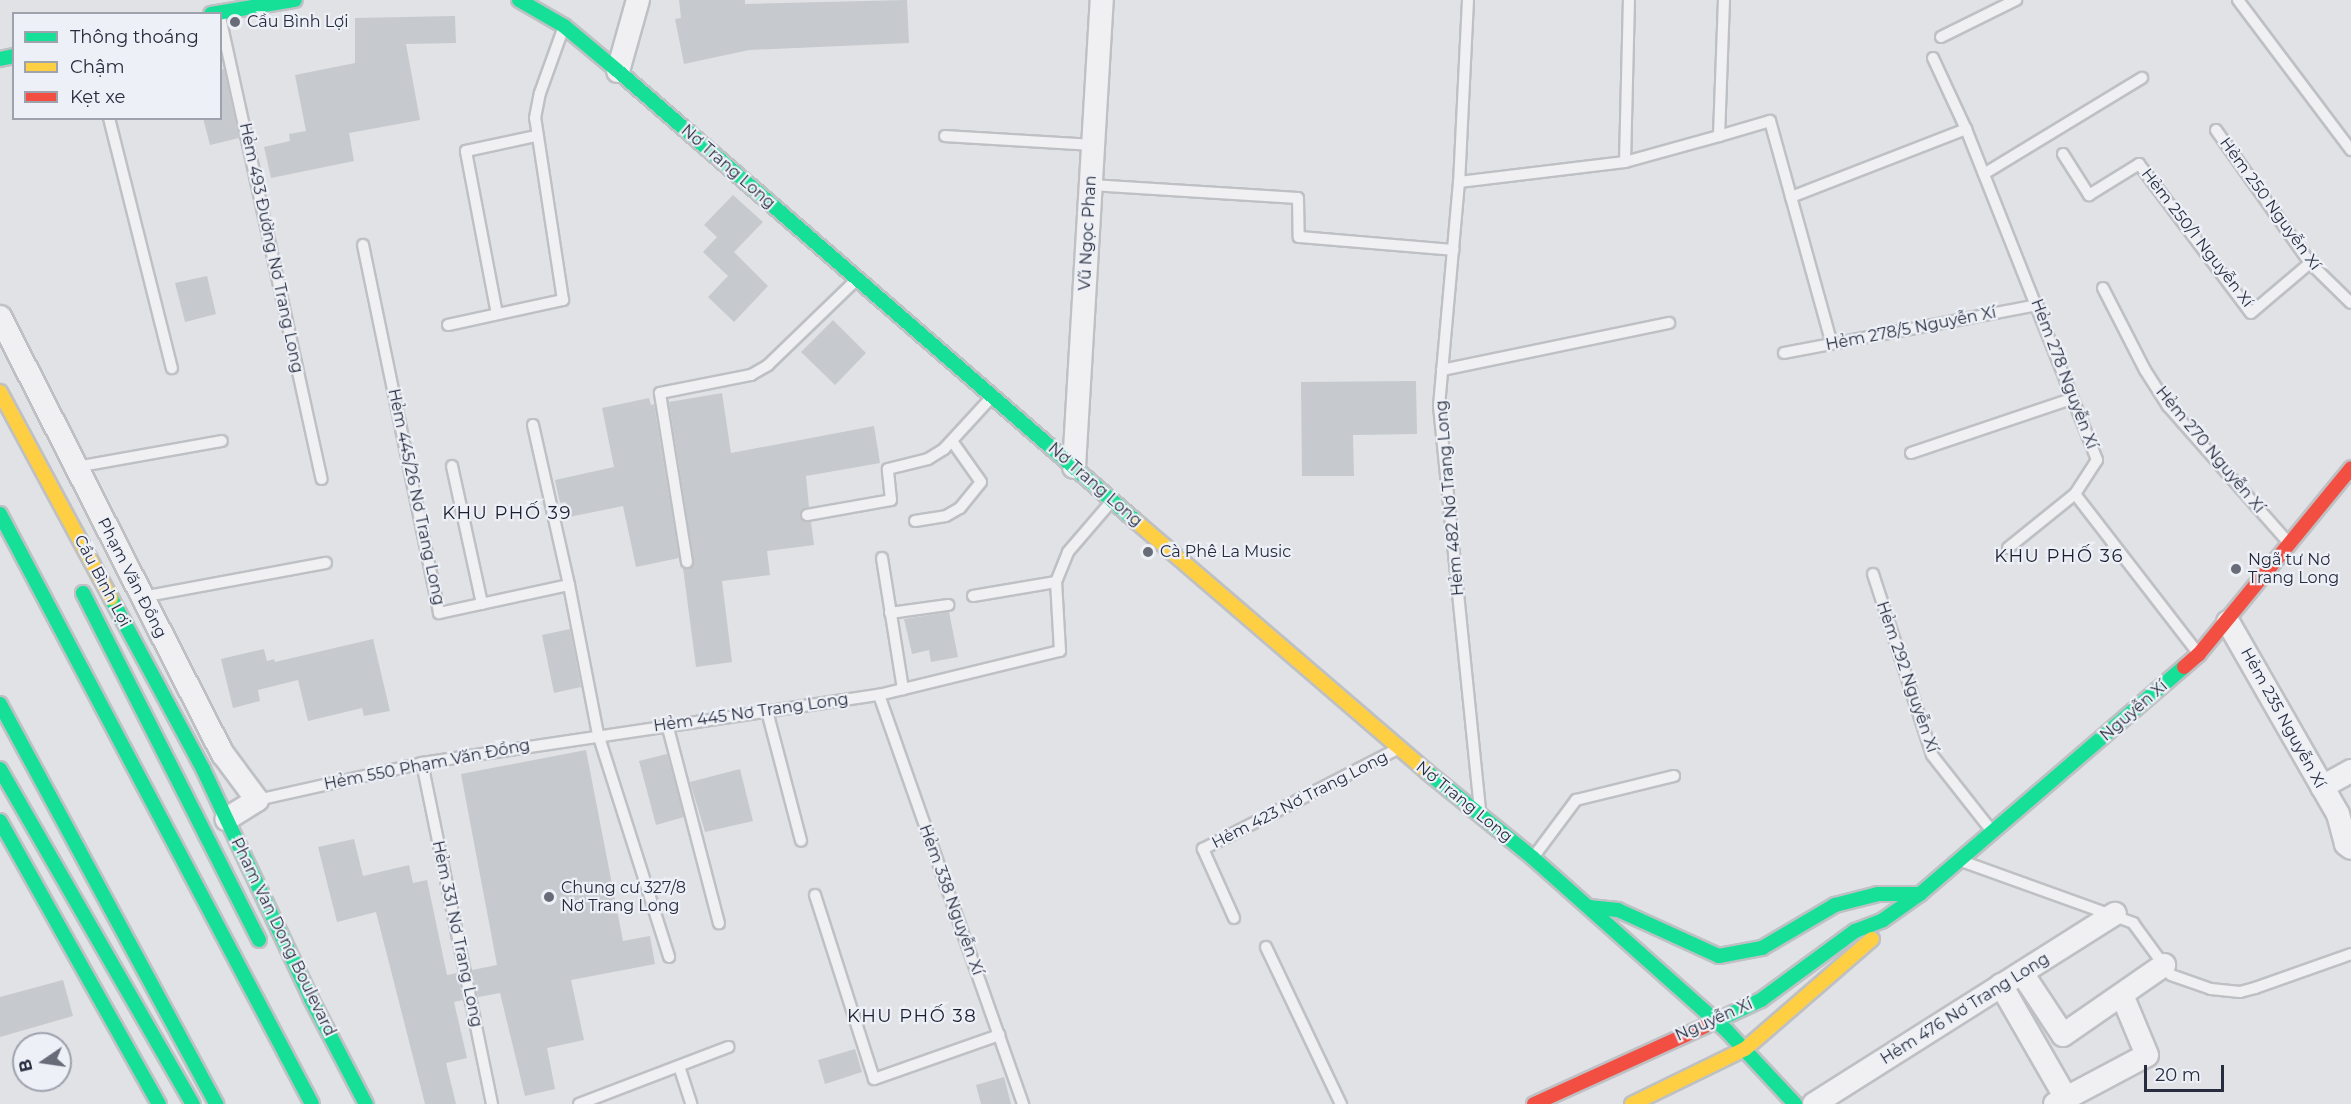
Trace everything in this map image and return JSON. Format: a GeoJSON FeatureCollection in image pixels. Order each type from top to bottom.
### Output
{"type":"FeatureCollection","features":[{"type":"Feature","properties":{"kind":"main road"},"geometry":{"type":"LineString","coordinates":[[222,13],[295,0]]}},
{"type":"Feature","properties":{"kind":"main road","name":"Nơ Trang Long"},"geometry":{"type":"LineString","coordinates":[[519,0],[539,4],[1399,749],[1533,858],[1714,1019],[1795,1104]]}},
{"type":"Feature","properties":{"kind":"main road","name":"Cầu Bình Lợi"},"geometry":{"type":"LineString","coordinates":[[0,392],[203,769]]}},
{"type":"Feature","properties":{"kind":"main road","name":"Nguyễn Xí"},"geometry":{"type":"LineString","coordinates":[[1534,1104],[1714,1019],[1761,1000],[1855,931],[1883,920],[1920,894],[2199,654],[2351,468]]}},
{"type":"Feature","properties":{"kind":"main road"},"geometry":{"type":"LineString","coordinates":[[0,514],[152,797],[312,1104]]}},
{"type":"Feature","properties":{"kind":"main road","name":"Cầu Bình Lợi"},"geometry":{"type":"LineString","coordinates":[[76,580],[180,782]]}},
{"type":"Feature","properties":{"kind":"main road"},"geometry":{"type":"LineString","coordinates":[[0,704],[216,1104]]}},
{"type":"Feature","properties":{"kind":"main road"},"geometry":{"type":"LineString","coordinates":[[0,769],[193,1104]]}},
{"type":"Feature","properties":{"kind":"main road","name":"Pham Van Dong Boulevard"},"geometry":{"type":"LineString","coordinates":[[203,769],[311,999],[366,1104]]}},
{"type":"Feature","properties":{"kind":"main road","name":"Pham Van Dong Boulevard"},"geometry":{"type":"LineString","coordinates":[[180,782],[268,958]]}},
{"type":"Feature","properties":{"kind":"main road"},"geometry":{"type":"LineString","coordinates":[[0,821],[9,856],[159,1104]]}},
{"type":"Feature","properties":{"kind":"main road"},"geometry":{"type":"LineString","coordinates":[[1589,907],[1618,910],[1719,956],[1737,955],[1762,948],[1835,905],[1878,894],[1920,894]]}},
{"type":"Feature","properties":{"kind":"main road","name":"Nguyễn Xí"},"geometry":{"type":"LineString","coordinates":[[1632,1104],[1745,1049],[1866,948],[1883,920]]}},
{"type":"Feature","properties":{"kind":"street"},"geometry":{"type":"LineString","coordinates":[[618,71],[638,0]]}},
{"type":"Feature","properties":{"kind":"street","name":"Vũ Ngọc Phan"},"geometry":{"type":"LineString","coordinates":[[1074,466],[1102,0]]}},
{"type":"Feature","properties":{"kind":"street","name":"Phạm Văn Đồng"},"geometry":{"type":"LineString","coordinates":[[0,317],[223,754],[257,800]]}},
{"type":"Feature","properties":{"kind":"street","name":"Hẻm 235 Nguyễn Xí"},"geometry":{"type":"LineString","coordinates":[[2228,621],[2338,814],[2346,844],[2351,848]]}},
{"type":"Feature","properties":{"kind":"street"},"geometry":{"type":"LineString","coordinates":[[2322,787],[2351,771]]}},
{"type":"Feature","properties":{"kind":"street"},"geometry":{"type":"LineString","coordinates":[[226,819],[257,800]]}},
{"type":"Feature","properties":{"kind":"street","name":"Hẻm 476 Nơ Trang Long"},"geometry":{"type":"LineString","coordinates":[[1814,1104],[2115,914]]}},
{"type":"Feature","properties":{"kind":"street"},"geometry":{"type":"LineString","coordinates":[[2022,973],[2063,1035],[2164,965]]}},
{"type":"Feature","properties":{"kind":"street"},"geometry":{"type":"LineString","coordinates":[[2001,985],[2060,1101],[2147,1055],[2122,995]]}},
{"type":"Feature","properties":{"kind":"lane","name":"Hẻm 482 Nơ Trang Long"},"geometry":{"type":"LineString","coordinates":[[1468,0],[1459,182],[1439,406],[1481,816]]}},
{"type":"Feature","properties":{"kind":"lane"},"geometry":{"type":"LineString","coordinates":[[1625,162],[1629,0]]}},
{"type":"Feature","properties":{"kind":"lane"},"geometry":{"type":"LineString","coordinates":[[1719,136],[1724,0]]}},
{"type":"Feature","properties":{"kind":"lane"},"geometry":{"type":"LineString","coordinates":[[1941,37],[2016,0]]}},
{"type":"Feature","properties":{"kind":"lane"},"geometry":{"type":"LineString","coordinates":[[2238,0],[2351,150]]}},
{"type":"Feature","properties":{"kind":"lane"},"geometry":{"type":"LineString","coordinates":[[448,325],[563,300],[536,136],[536,105],[564,26]]}},
{"type":"Feature","properties":{"kind":"lane","name":"Hẻm 493 Đường Nơ Trang Long"},"geometry":{"type":"LineString","coordinates":[[222,32],[322,479]]}},
{"type":"Feature","properties":{"kind":"lane","name":"Hẻm 278 Nguyễn Xí"},"geometry":{"type":"LineString","coordinates":[[1933,58],[1966,129],[2038,305],[2071,399],[2097,460],[2075,494]]}},
{"type":"Feature","properties":{"kind":"lane"},"geometry":{"type":"LineString","coordinates":[[1984,174],[2142,78]]}},
{"type":"Feature","properties":{"kind":"lane"},"geometry":{"type":"LineString","coordinates":[[110,120],[172,368]]}},
{"type":"Feature","properties":{"kind":"lane"},"geometry":{"type":"LineString","coordinates":[[1459,182],[1625,162],[1770,121],[1832,344]]}},
{"type":"Feature","properties":{"kind":"lane"},"geometry":{"type":"LineString","coordinates":[[1791,197],[1966,129]]}},
{"type":"Feature","properties":{"kind":"lane","name":"Hẻm 250 Nguyễn Xí"},"geometry":{"type":"LineString","coordinates":[[2216,130],[2310,263],[2351,303]]}},
{"type":"Feature","properties":{"kind":"lane"},"geometry":{"type":"LineString","coordinates":[[497,314],[466,151],[536,136]]}},
{"type":"Feature","properties":{"kind":"lane"},"geometry":{"type":"LineString","coordinates":[[945,136],[1093,145]]}},
{"type":"Feature","properties":{"kind":"lane","name":"Hẻm 250/1 Nguyễn Xí"},"geometry":{"type":"LineString","coordinates":[[2063,154],[2089,195],[2139,164],[2251,313],[2310,263]]}},
{"type":"Feature","properties":{"kind":"lane"},"geometry":{"type":"LineString","coordinates":[[1091,185],[1298,198],[1299,237],[1453,250]]}},
{"type":"Feature","properties":{"kind":"lane","name":"Hẻm 445/26 Nơ Trang Long"},"geometry":{"type":"LineString","coordinates":[[363,244],[439,613],[569,585]]}},
{"type":"Feature","properties":{"kind":"lane"},"geometry":{"type":"LineString","coordinates":[[687,562],[660,393],[751,375],[768,365],[857,279]]}},
{"type":"Feature","properties":{"kind":"lane","name":"Hẻm 270 Nguyễn Xí"},"geometry":{"type":"LineString","coordinates":[[2103,288],[2145,370],[2168,406],[2290,543]]}},
{"type":"Feature","properties":{"kind":"lane","name":"Hẻm 278/5 Nguyễn Xí"},"geometry":{"type":"LineString","coordinates":[[1784,353],[2038,305]]}},
{"type":"Feature","properties":{"kind":"lane"},"geometry":{"type":"LineString","coordinates":[[1442,370],[1669,323]]}},
{"type":"Feature","properties":{"kind":"lane"},"geometry":{"type":"LineString","coordinates":[[807,515],[891,500],[888,469],[928,459],[952,441],[993,396]]}},
{"type":"Feature","properties":{"kind":"lane"},"geometry":{"type":"LineString","coordinates":[[1911,453],[2071,399]]}},
{"type":"Feature","properties":{"kind":"lane"},"geometry":{"type":"LineString","coordinates":[[533,425],[569,585],[598,734],[669,957]]}},
{"type":"Feature","properties":{"kind":"lane"},"geometry":{"type":"LineString","coordinates":[[76,467],[222,441]]}},
{"type":"Feature","properties":{"kind":"lane"},"geometry":{"type":"LineString","coordinates":[[915,521],[946,516],[960,508],[981,482],[952,441]]}},
{"type":"Feature","properties":{"kind":"lane"},"geometry":{"type":"LineString","coordinates":[[452,466],[482,604]]}},
{"type":"Feature","properties":{"kind":"lane"},"geometry":{"type":"LineString","coordinates":[[2008,548],[2075,494],[2199,654]]}},
{"type":"Feature","properties":{"kind":"lane","name":"Hẻm 445 Nơ Trang Long"},"geometry":{"type":"LineString","coordinates":[[598,734],[879,695],[1059,651],[1056,582],[1068,552],[1113,500]]}},
{"type":"Feature","properties":{"kind":"lane"},"geometry":{"type":"LineString","coordinates":[[882,558],[903,689]]}},
{"type":"Feature","properties":{"kind":"lane"},"geometry":{"type":"LineString","coordinates":[[141,597],[326,563]]}},
{"type":"Feature","properties":{"kind":"lane","name":"Hẻm 292 Nguyễn Xí"},"geometry":{"type":"LineString","coordinates":[[1873,574],[1932,755],[1993,833]]}},
{"type":"Feature","properties":{"kind":"lane"},"geometry":{"type":"LineString","coordinates":[[974,596],[1056,582]]}},
{"type":"Feature","properties":{"kind":"lane"},"geometry":{"type":"LineString","coordinates":[[890,613],[948,605]]}},
{"type":"Feature","properties":{"kind":"lane","name":"Hẻm 338 Nguyễn Xí"},"geometry":{"type":"LineString","coordinates":[[879,695],[1023,1104]]}},
{"type":"Feature","properties":{"kind":"lane"},"geometry":{"type":"LineString","coordinates":[[766,711],[801,842]]}},
{"type":"Feature","properties":{"kind":"lane"},"geometry":{"type":"LineString","coordinates":[[667,724],[719,923]]}},
{"type":"Feature","properties":{"kind":"lane","name":"Hẻm 550 Phạm Văn Đồng"},"geometry":{"type":"LineString","coordinates":[[257,800],[422,763],[598,734]]}},
{"type":"Feature","properties":{"kind":"lane","name":"Hẻm 423 Nơ Trang Long"},"geometry":{"type":"LineString","coordinates":[[1234,918],[1203,849],[1399,749]]}},
{"type":"Feature","properties":{"kind":"lane","name":"Hẻm 331 Nơ Trang Long"},"geometry":{"type":"LineString","coordinates":[[422,763],[492,1104]]}},
{"type":"Feature","properties":{"kind":"lane"},"geometry":{"type":"LineString","coordinates":[[1533,858],[1576,800],[1674,776]]}},
{"type":"Feature","properties":{"kind":"lane"},"geometry":{"type":"LineString","coordinates":[[1960,861],[2115,914],[2133,923],[2171,975],[2211,989],[2240,992],[2351,954]]}},
{"type":"Feature","properties":{"kind":"lane"},"geometry":{"type":"LineString","coordinates":[[815,895],[874,1079],[999,1035]]}},
{"type":"Feature","properties":{"kind":"lane"},"geometry":{"type":"LineString","coordinates":[[1266,947],[1341,1104]]}},
{"type":"Feature","properties":{"kind":"lane"},"geometry":{"type":"LineString","coordinates":[[579,1104],[728,1047]]}},
{"type":"Feature","properties":{"kind":"lane"},"geometry":{"type":"LineString","coordinates":[[679,1066],[691,1104]]}},
{"type":"Feature","properties":{"kind":"building"},"geometry":{"type":"Polygon","coordinates":[[[679,0],[745,0],[745,4],[907,0],[909,43],[749,50],[684,64],[675,19],[681,18],[679,0]]]}},
{"type":"Feature","properties":{"kind":"building"},"geometry":{"type":"Polygon","coordinates":[[[455,16],[456,43],[406,44],[420,120],[349,133],[354,161],[271,178],[264,147],[290,141],[289,134],[306,131],[295,75],[355,63],[355,18],[455,16]]]}},
{"type":"Feature","properties":{"kind":"building"},"geometry":{"type":"Polygon","coordinates":[[[224,69],[239,138],[210,145],[204,120],[222,120],[222,70],[224,69]]]}},
{"type":"Feature","properties":{"kind":"building"},"geometry":{"type":"Polygon","coordinates":[[[733,195],[763,222],[734,252],[768,286],[734,322],[708,297],[728,276],[703,252],[717,237],[704,225],[733,195]]]}},
{"type":"Feature","properties":{"kind":"building"},"geometry":{"type":"Polygon","coordinates":[[[207,276],[216,314],[185,322],[175,283],[207,276]]]}},
{"type":"Feature","properties":{"kind":"building"},"geometry":{"type":"Polygon","coordinates":[[[833,320],[866,353],[835,385],[801,352],[833,320]]]}},
{"type":"Feature","properties":{"kind":"building"},"geometry":{"type":"Polygon","coordinates":[[[1416,381],[1417,434],[1353,435],[1354,476],[1302,476],[1301,382],[1416,381]]]}},
{"type":"Feature","properties":{"kind":"building"},"geometry":{"type":"Polygon","coordinates":[[[722,393],[731,453],[874,426],[880,463],[806,476],[809,507],[802,510],[800,516],[804,522],[811,522],[814,545],[767,551],[770,575],[722,581],[732,662],[696,667],[683,568],[691,568],[694,561],[669,402],[722,393]]]}},
{"type":"Feature","properties":{"kind":"building"},"geometry":{"type":"Polygon","coordinates":[[[649,398],[651,405],[654,404],[679,558],[636,567],[623,506],[569,517],[566,502],[560,503],[555,480],[614,467],[602,408],[649,398]]]}},
{"type":"Feature","properties":{"kind":"building"},"geometry":{"type":"Polygon","coordinates":[[[949,612],[958,657],[931,662],[929,650],[912,654],[904,619],[949,612]]]}},
{"type":"Feature","properties":{"kind":"building"},"geometry":{"type":"Polygon","coordinates":[[[570,629],[581,687],[554,693],[542,635],[570,629]]]}},
{"type":"Feature","properties":{"kind":"building"},"geometry":{"type":"Polygon","coordinates":[[[373,639],[390,711],[364,716],[362,708],[308,721],[298,680],[258,690],[260,701],[233,708],[221,659],[264,649],[267,661],[274,659],[275,662],[373,639]]]}},
{"type":"Feature","properties":{"kind":"building","name":"Chung cư 327/8 Nơ Trang Long"},"geometry":{"type":"Polygon","coordinates":[[[586,750],[623,941],[650,936],[655,964],[571,980],[584,1040],[547,1048],[555,1089],[525,1096],[500,993],[478,997],[472,970],[497,965],[461,774],[586,750]]]}},
{"type":"Feature","properties":{"kind":"building"},"geometry":{"type":"Polygon","coordinates":[[[667,754],[684,817],[656,825],[639,761],[667,754]]]}},
{"type":"Feature","properties":{"kind":"building"},"geometry":{"type":"Polygon","coordinates":[[[740,769],[753,821],[705,832],[690,782],[740,769]]]}},
{"type":"Feature","properties":{"kind":"building"},"geometry":{"type":"Polygon","coordinates":[[[354,839],[363,876],[409,865],[413,883],[427,880],[447,975],[457,973],[463,1000],[454,1002],[467,1058],[446,1063],[456,1104],[425,1104],[376,912],[337,922],[318,847],[354,839]]]}},
{"type":"Feature","properties":{"kind":"building"},"geometry":{"type":"Polygon","coordinates":[[[63,980],[73,1016],[0,1037],[0,997],[63,980]]]}},
{"type":"Feature","properties":{"kind":"building"},"geometry":{"type":"Polygon","coordinates":[[[855,1049],[862,1072],[825,1084],[818,1060],[855,1049]]]}},
{"type":"Feature","properties":{"kind":"building"},"geometry":{"type":"Polygon","coordinates":[[[1004,1077],[1011,1104],[981,1104],[976,1085],[1004,1077]]]}},
{"type":"Feature","properties":{"kind":"traffic: fast"},"geometry":{"type":"LineString","coordinates":[[222,12],[295,0]]}},
{"type":"Feature","properties":{"kind":"traffic: fast"},"geometry":{"type":"LineString","coordinates":[[519,0],[564,26],[618,71],[1138,523]]}},
{"type":"Feature","properties":{"kind":"traffic: fast"},"geometry":{"type":"LineString","coordinates":[[0,59],[12,56]]}},
{"type":"Feature","properties":{"kind":"traffic: fast"},"geometry":{"type":"LineString","coordinates":[[0,514],[312,1104]]}},
{"type":"Feature","properties":{"kind":"traffic: fast"},"geometry":{"type":"LineString","coordinates":[[83,593],[259,940]]}},
{"type":"Feature","properties":{"kind":"traffic: fast"},"geometry":{"type":"LineString","coordinates":[[111,598],[203,769],[311,999],[366,1104]]}},
{"type":"Feature","properties":{"kind":"traffic: fast"},"geometry":{"type":"LineString","coordinates":[[1705,1026],[1761,1000],[1855,931],[1883,920],[1920,894],[2184,667]]}},
{"type":"Feature","properties":{"kind":"traffic: fast"},"geometry":{"type":"LineString","coordinates":[[0,704],[216,1104]]}},
{"type":"Feature","properties":{"kind":"traffic: fast"},"geometry":{"type":"LineString","coordinates":[[0,769],[193,1104]]}},
{"type":"Feature","properties":{"kind":"traffic: fast"},"geometry":{"type":"LineString","coordinates":[[1426,771],[1533,858],[1727,1031],[1795,1104]]}},
{"type":"Feature","properties":{"kind":"traffic: fast"},"geometry":{"type":"LineString","coordinates":[[0,821],[159,1104]]}},
{"type":"Feature","properties":{"kind":"traffic: fast"},"geometry":{"type":"LineString","coordinates":[[1589,907],[1618,910],[1719,956],[1762,948],[1835,905],[1878,894],[1920,894]]}},
{"type":"Feature","properties":{"kind":"traffic: slow"},"geometry":{"type":"LineString","coordinates":[[0,392],[111,598]]}},
{"type":"Feature","properties":{"kind":"traffic: slow"},"geometry":{"type":"LineString","coordinates":[[1138,523],[1426,771]]}},
{"type":"Feature","properties":{"kind":"traffic: slow"},"geometry":{"type":"LineString","coordinates":[[1632,1104],[1745,1049],[1872,939]]}},
{"type":"Feature","properties":{"kind":"traffic: jam"},"geometry":{"type":"LineString","coordinates":[[2184,667],[2199,654],[2351,468]]}},
{"type":"Feature","properties":{"kind":"traffic: jam"},"geometry":{"type":"LineString","coordinates":[[1534,1104],[1705,1026]]}},
{"type":"Feature","properties":{"kind":"place","name":"Cầu Bình Lợi"},"geometry":{"type":"Point","coordinates":[235,22]}},
{"type":"Feature","properties":{"kind":"place","name":"Cà Phê La Music"},"geometry":{"type":"Point","coordinates":[1148,552]}},
{"type":"Feature","properties":{"kind":"place","name":"Ngã tư Nơ Trang Long"},"geometry":{"type":"Point","coordinates":[2236,569]}},
{"type":"Feature","properties":{"kind":"place","name":"Chung cư 327/8 Nơ Trang Long"},"geometry":{"type":"Point","coordinates":[549,897]}},
{"type":"Feature","properties":{"kind":"district","name":"KHU PHỐ 39"},"geometry":{"type":"Point","coordinates":[507,513]}},
{"type":"Feature","properties":{"kind":"district","name":"KHU PHỐ 36"},"geometry":{"type":"Point","coordinates":[2059,556]}},
{"type":"Feature","properties":{"kind":"district","name":"KHU PHỐ 38"},"geometry":{"type":"Point","coordinates":[912,1016]}}]}
